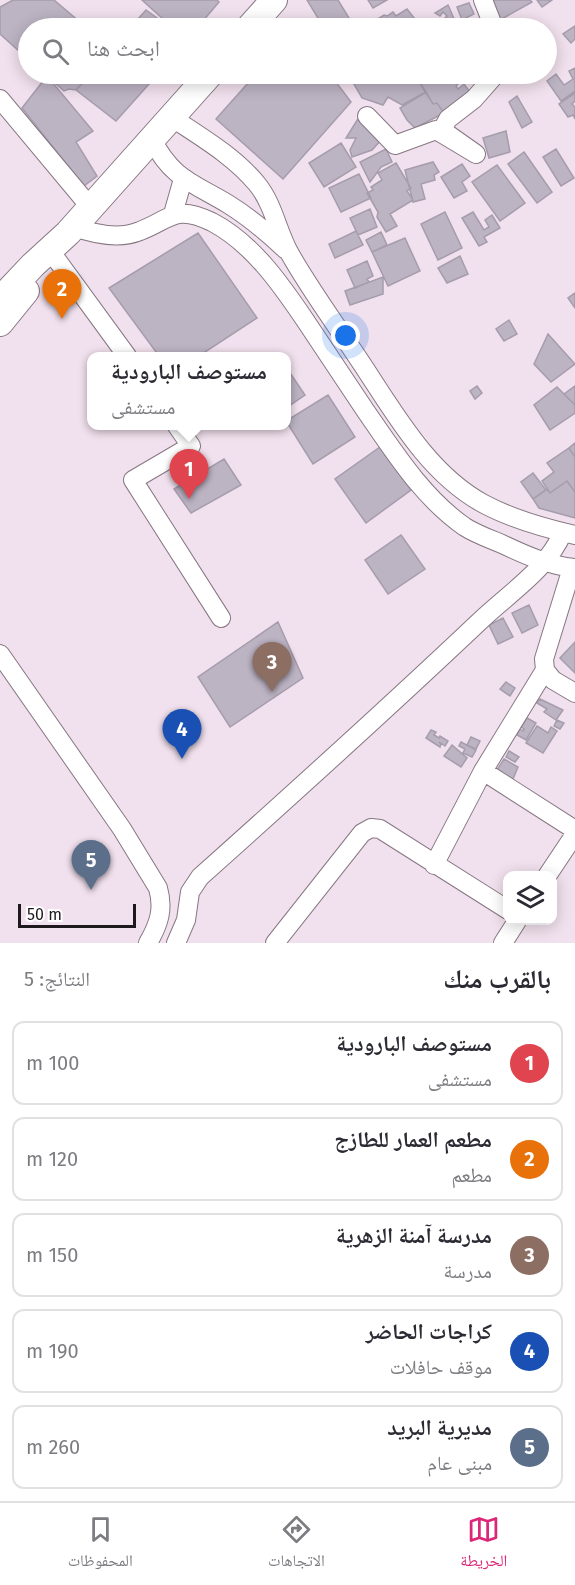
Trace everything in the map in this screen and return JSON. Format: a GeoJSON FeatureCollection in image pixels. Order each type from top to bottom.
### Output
{"type":"FeatureCollection","features":[{"type":"Feature","properties":{"kind":"main road"},"geometry":{"type":"LineString","coordinates":[[258,18],[274,0]]}},
{"type":"Feature","properties":{"kind":"main road"},"geometry":{"type":"LineString","coordinates":[[3,289],[71,230],[201,84]]}},
{"type":"Feature","properties":{"kind":"main road"},"geometry":{"type":"LineString","coordinates":[[0,323],[54,256],[71,230]]}},
{"type":"Feature","properties":{"kind":"street"},"geometry":{"type":"LineString","coordinates":[[483,0],[490,18]]}},
{"type":"Feature","properties":{"kind":"street"},"geometry":{"type":"LineString","coordinates":[[367,116],[395,145],[436,130],[476,154],[442,130],[448,119],[474,99],[487,84]]}},
{"type":"Feature","properties":{"kind":"street"},"geometry":{"type":"LineString","coordinates":[[0,99],[91,208]]}},
{"type":"Feature","properties":{"kind":"street"},"geometry":{"type":"LineString","coordinates":[[171,117],[233,161],[252,179],[269,202],[289,253],[408,433],[435,465],[484,504],[525,521],[569,533],[545,562],[200,877],[190,892],[180,936]]}},
{"type":"Feature","properties":{"kind":"street"},"geometry":{"type":"LineString","coordinates":[[152,139],[165,160],[183,179],[249,218],[289,253]]}},
{"type":"Feature","properties":{"kind":"street"},"geometry":{"type":"LineString","coordinates":[[173,214],[183,179]]}},
{"type":"Feature","properties":{"kind":"street"},"geometry":{"type":"LineString","coordinates":[[71,230],[123,235],[140,231],[173,214],[191,214],[211,222],[232,235],[268,269],[286,292],[387,442],[434,502],[466,528],[545,562],[573,568],[544,659],[544,670],[483,771],[434,865]]}},
{"type":"Feature","properties":{"kind":"street"},"geometry":{"type":"LineString","coordinates":[[54,256],[123,352]]}},
{"type":"Feature","properties":{"kind":"street"},"geometry":{"type":"LineString","coordinates":[[180,430],[191,446],[133,480],[221,618]]}},
{"type":"Feature","properties":{"kind":"street"},"geometry":{"type":"LineString","coordinates":[[0,654],[122,829],[158,888],[161,898],[161,916],[148,943]]}},
{"type":"Feature","properties":{"kind":"street"},"geometry":{"type":"LineString","coordinates":[[544,670],[553,680],[575,693]]}},
{"type":"Feature","properties":{"kind":"street"},"geometry":{"type":"LineString","coordinates":[[483,771],[575,832],[550,871]]}},
{"type":"Feature","properties":{"kind":"street"},"geometry":{"type":"LineString","coordinates":[[275,943],[366,830],[380,829],[503,908]]}},
{"type":"Feature","properties":{"kind":"street"},"geometry":{"type":"LineString","coordinates":[[161,916],[180,936]]}},
{"type":"Feature","properties":{"kind":"street"},"geometry":{"type":"LineString","coordinates":[[502,943],[515,925]]}},
{"type":"Feature","properties":{"kind":"building"},"geometry":{"type":"Polygon","coordinates":[[[13,0],[54,0],[75,18],[18,18],[18,50],[0,34],[0,7],[13,0]]]}},
{"type":"Feature","properties":{"kind":"building"},"geometry":{"type":"Polygon","coordinates":[[[142,0],[217,0],[219,2],[205,18],[162,18],[142,0]]]}},
{"type":"Feature","properties":{"kind":"building"},"geometry":{"type":"Polygon","coordinates":[[[307,0],[338,0],[349,18],[318,18],[307,0]]]}},
{"type":"Feature","properties":{"kind":"building"},"geometry":{"type":"Polygon","coordinates":[[[368,0],[387,0],[373,8],[368,0]]]}},
{"type":"Feature","properties":{"kind":"building"},"geometry":{"type":"Polygon","coordinates":[[[494,0],[530,0],[532,2],[504,18],[499,18],[490,3],[494,0]]]}},
{"type":"Feature","properties":{"kind":"building"},"geometry":{"type":"Polygon","coordinates":[[[537,0],[552,0],[542,7],[537,0]]]}},
{"type":"Feature","properties":{"kind":"building"},"geometry":{"type":"Polygon","coordinates":[[[469,3],[474,14],[461,18],[457,7],[469,3]]]}},
{"type":"Feature","properties":{"kind":"building"},"geometry":{"type":"Polygon","coordinates":[[[448,5],[454,18],[445,18],[447,16],[443,12],[440,16],[435,13],[448,5]]]}},
{"type":"Feature","properties":{"kind":"building"},"geometry":{"type":"Polygon","coordinates":[[[407,9],[414,18],[379,18],[393,12],[396,16],[407,9]]]}},
{"type":"Feature","properties":{"kind":"building"},"geometry":{"type":"Polygon","coordinates":[[[146,10],[157,18],[139,18],[146,10]]]}},
{"type":"Feature","properties":{"kind":"building"},"geometry":{"type":"Polygon","coordinates":[[[575,26],[575,39],[571,43],[563,34],[575,26]]]}},
{"type":"Feature","properties":{"kind":"building"},"geometry":{"type":"Polygon","coordinates":[[[575,68],[575,91],[561,101],[549,84],[557,84],[557,75],[564,85],[573,79],[569,71],[575,68]]]}},
{"type":"Feature","properties":{"kind":"building"},"geometry":{"type":"Polygon","coordinates":[[[41,84],[54,84],[93,131],[76,142],[97,176],[84,186],[22,108],[41,84]]]}},
{"type":"Feature","properties":{"kind":"building"},"geometry":{"type":"Polygon","coordinates":[[[56,84],[82,84],[76,90],[64,91],[56,84]]]}},
{"type":"Feature","properties":{"kind":"building"},"geometry":{"type":"Polygon","coordinates":[[[82,84],[149,84],[116,121],[76,90],[82,84]]]}},
{"type":"Feature","properties":{"kind":"building"},"geometry":{"type":"Polygon","coordinates":[[[247,84],[338,84],[351,102],[283,179],[216,119],[247,84]]]}},
{"type":"Feature","properties":{"kind":"building"},"geometry":{"type":"Polygon","coordinates":[[[354,84],[421,84],[426,92],[402,105],[388,97],[383,105],[362,98],[354,84]]]}},
{"type":"Feature","properties":{"kind":"building"},"geometry":{"type":"Polygon","coordinates":[[[420,84],[458,84],[456,86],[458,89],[464,84],[473,96],[444,113],[437,103],[433,104],[420,84]]]}},
{"type":"Feature","properties":{"kind":"building"},"geometry":{"type":"Polygon","coordinates":[[[426,92],[433,104],[437,103],[444,113],[415,128],[400,108],[426,92]]]}},
{"type":"Feature","properties":{"kind":"building"},"geometry":{"type":"Polygon","coordinates":[[[575,93],[575,101],[572,104],[575,107],[575,119],[573,115],[568,117],[559,104],[575,93]]]}},
{"type":"Feature","properties":{"kind":"building"},"geometry":{"type":"Polygon","coordinates":[[[517,96],[532,122],[522,128],[509,102],[517,96]]]}},
{"type":"Feature","properties":{"kind":"building"},"geometry":{"type":"Polygon","coordinates":[[[361,114],[383,138],[372,150],[352,157],[350,150],[356,138],[346,138],[361,114]]]}},
{"type":"Feature","properties":{"kind":"building"},"geometry":{"type":"Polygon","coordinates":[[[506,131],[510,152],[489,158],[483,138],[506,131]]]}},
{"type":"Feature","properties":{"kind":"building"},"geometry":{"type":"Polygon","coordinates":[[[341,143],[356,167],[324,187],[309,163],[341,143]]]}},
{"type":"Feature","properties":{"kind":"building"},"geometry":{"type":"Polygon","coordinates":[[[386,149],[392,162],[381,167],[370,182],[360,162],[386,149]]]}},
{"type":"Feature","properties":{"kind":"building"},"geometry":{"type":"Polygon","coordinates":[[[556,149],[574,178],[561,186],[543,157],[556,149]]]}},
{"type":"Feature","properties":{"kind":"building"},"geometry":{"type":"Polygon","coordinates":[[[524,152],[552,192],[537,203],[508,164],[524,152]]]}},
{"type":"Feature","properties":{"kind":"building"},"geometry":{"type":"Polygon","coordinates":[[[433,162],[439,172],[434,175],[435,180],[421,184],[425,199],[413,202],[405,170],[433,162]]]}},
{"type":"Feature","properties":{"kind":"building"},"geometry":{"type":"Polygon","coordinates":[[[396,163],[411,188],[407,191],[413,200],[390,214],[397,226],[386,232],[367,193],[373,190],[371,187],[382,180],[378,173],[396,163]]]}},
{"type":"Feature","properties":{"kind":"building"},"geometry":{"type":"Polygon","coordinates":[[[462,164],[470,176],[462,182],[467,191],[454,198],[441,177],[462,164]]]}},
{"type":"Feature","properties":{"kind":"building"},"geometry":{"type":"Polygon","coordinates":[[[497,165],[525,203],[500,221],[472,182],[497,165]]]}},
{"type":"Feature","properties":{"kind":"building"},"geometry":{"type":"Polygon","coordinates":[[[359,174],[371,198],[341,212],[329,188],[359,174]]]}},
{"type":"Feature","properties":{"kind":"building"},"geometry":{"type":"Polygon","coordinates":[[[370,209],[377,227],[358,235],[350,218],[370,209]]]}},
{"type":"Feature","properties":{"kind":"building"},"geometry":{"type":"Polygon","coordinates":[[[445,212],[462,248],[438,260],[421,224],[445,212]]]}},
{"type":"Feature","properties":{"kind":"building"},"geometry":{"type":"Polygon","coordinates":[[[473,212],[484,230],[489,227],[485,220],[492,215],[500,228],[484,237],[487,242],[479,246],[462,218],[473,212]]]}},
{"type":"Feature","properties":{"kind":"building"},"geometry":{"type":"Polygon","coordinates":[[[356,231],[363,245],[335,258],[329,244],[356,231]]]}},
{"type":"Feature","properties":{"kind":"building"},"geometry":{"type":"Polygon","coordinates":[[[381,232],[387,245],[372,252],[366,240],[381,232]]]}},
{"type":"Feature","properties":{"kind":"building"},"geometry":{"type":"Polygon","coordinates":[[[198,233],[257,318],[205,352],[156,352],[109,288],[198,233]]]}},
{"type":"Feature","properties":{"kind":"building"},"geometry":{"type":"Polygon","coordinates":[[[405,238],[420,271],[388,286],[372,252],[405,238]]]}},
{"type":"Feature","properties":{"kind":"building"},"geometry":{"type":"Polygon","coordinates":[[[460,256],[468,274],[447,283],[438,268],[460,256]]]}},
{"type":"Feature","properties":{"kind":"building"},"geometry":{"type":"Polygon","coordinates":[[[367,261],[373,276],[367,279],[369,282],[355,288],[347,270],[367,261]]]}},
{"type":"Feature","properties":{"kind":"building"},"geometry":{"type":"Polygon","coordinates":[[[383,277],[383,294],[350,305],[345,291],[383,277]]]}},
{"type":"Feature","properties":{"kind":"building"},"geometry":{"type":"Polygon","coordinates":[[[575,293],[575,308],[568,298],[575,293]]]}},
{"type":"Feature","properties":{"kind":"building"},"geometry":{"type":"Polygon","coordinates":[[[509,320],[517,334],[504,341],[496,329],[509,320]]]}},
{"type":"Feature","properties":{"kind":"building"},"geometry":{"type":"Polygon","coordinates":[[[548,334],[575,364],[551,382],[534,364],[548,334]]]}},
{"type":"Feature","properties":{"kind":"building"},"geometry":{"type":"Polygon","coordinates":[[[291,374],[305,395],[291,405],[291,374]]]}},
{"type":"Feature","properties":{"kind":"building"},"geometry":{"type":"Polygon","coordinates":[[[477,386],[482,393],[475,399],[470,391],[477,386]]]}},
{"type":"Feature","properties":{"kind":"building"},"geometry":{"type":"Polygon","coordinates":[[[575,386],[575,405],[564,394],[575,386]]]}},
{"type":"Feature","properties":{"kind":"building"},"geometry":{"type":"Polygon","coordinates":[[[557,387],[575,405],[575,413],[550,430],[534,405],[557,387]]]}},
{"type":"Feature","properties":{"kind":"building"},"geometry":{"type":"Polygon","coordinates":[[[328,395],[355,437],[313,464],[291,429],[291,418],[328,395]]]}},
{"type":"Feature","properties":{"kind":"building"},"geometry":{"type":"Polygon","coordinates":[[[575,443],[575,457],[569,448],[575,443]]]}},
{"type":"Feature","properties":{"kind":"building"},"geometry":{"type":"Polygon","coordinates":[[[380,447],[411,490],[366,523],[335,479],[380,447]]]}},
{"type":"Feature","properties":{"kind":"building"},"geometry":{"type":"Polygon","coordinates":[[[569,448],[575,457],[575,492],[567,481],[550,493],[542,481],[554,472],[547,463],[569,448]]]}},
{"type":"Feature","properties":{"kind":"building"},"geometry":{"type":"Polygon","coordinates":[[[224,459],[241,485],[191,513],[174,489],[224,459]]]}},
{"type":"Feature","properties":{"kind":"building"},"geometry":{"type":"Polygon","coordinates":[[[533,473],[546,490],[533,499],[521,482],[533,473]]]}},
{"type":"Feature","properties":{"kind":"building"},"geometry":{"type":"Polygon","coordinates":[[[567,481],[575,492],[575,518],[539,508],[533,499],[547,489],[550,493],[567,481]]]}},
{"type":"Feature","properties":{"kind":"building"},"geometry":{"type":"Polygon","coordinates":[[[401,535],[425,569],[388,594],[365,560],[401,535]]]}},
{"type":"Feature","properties":{"kind":"building"},"geometry":{"type":"Polygon","coordinates":[[[529,605],[538,625],[522,633],[512,613],[529,605]]]}},
{"type":"Feature","properties":{"kind":"building"},"geometry":{"type":"Polygon","coordinates":[[[503,618],[513,637],[498,644],[489,625],[503,618]]]}},
{"type":"Feature","properties":{"kind":"building"},"geometry":{"type":"Polygon","coordinates":[[[278,622],[303,678],[230,727],[198,677],[278,622]]]}},
{"type":"Feature","properties":{"kind":"building"},"geometry":{"type":"Polygon","coordinates":[[[575,642],[575,673],[560,658],[575,642]]]}},
{"type":"Feature","properties":{"kind":"building"},"geometry":{"type":"Polygon","coordinates":[[[506,682],[515,688],[510,696],[500,689],[506,682]]]}},
{"type":"Feature","properties":{"kind":"building"},"geometry":{"type":"Polygon","coordinates":[[[540,699],[563,710],[556,720],[544,712],[547,709],[537,703],[540,699]]]}},
{"type":"Feature","properties":{"kind":"building"},"geometry":{"type":"Polygon","coordinates":[[[527,718],[536,723],[526,740],[517,735],[520,729],[523,731],[521,727],[527,718]]]}},
{"type":"Feature","properties":{"kind":"building"},"geometry":{"type":"Polygon","coordinates":[[[557,720],[564,723],[560,729],[554,726],[557,720]]]}},
{"type":"Feature","properties":{"kind":"building"},"geometry":{"type":"Polygon","coordinates":[[[537,726],[548,733],[551,727],[557,731],[543,753],[526,743],[537,726]]]}},
{"type":"Feature","properties":{"kind":"building"},"geometry":{"type":"Polygon","coordinates":[[[431,730],[436,732],[434,735],[448,741],[445,746],[439,742],[440,747],[426,738],[431,730]]]}},
{"type":"Feature","properties":{"kind":"building"},"geometry":{"type":"Polygon","coordinates":[[[471,737],[480,741],[476,749],[467,745],[471,737]]]}},
{"type":"Feature","properties":{"kind":"building"},"geometry":{"type":"Polygon","coordinates":[[[461,742],[476,750],[472,757],[463,753],[465,749],[459,746],[461,742]]]}},
{"type":"Feature","properties":{"kind":"building"},"geometry":{"type":"Polygon","coordinates":[[[452,745],[467,758],[461,767],[444,756],[452,745]]]}},
{"type":"Feature","properties":{"kind":"building"},"geometry":{"type":"Polygon","coordinates":[[[509,751],[519,757],[515,762],[506,757],[509,751]]]}},
{"type":"Feature","properties":{"kind":"building"},"geometry":{"type":"Polygon","coordinates":[[[504,759],[518,767],[513,779],[497,770],[504,759]]]}},
{"type":"Feature","properties":{"kind":"place","name":"مطعم العمار للطازج"},"geometry":{"type":"Point","coordinates":[62,319]}},
{"type":"Feature","properties":{"kind":"place","name":"مستوصف البارودية"},"geometry":{"type":"Point","coordinates":[189,499]}},
{"type":"Feature","properties":{"kind":"place","name":"مدرسة آمنة الزهرية"},"geometry":{"type":"Point","coordinates":[272,692]}},
{"type":"Feature","properties":{"kind":"place","name":"كراجات الحاضر"},"geometry":{"type":"Point","coordinates":[182,759]}},
{"type":"Feature","properties":{"kind":"place","name":"مديرية البريد"},"geometry":{"type":"Point","coordinates":[91,890]}}]}
